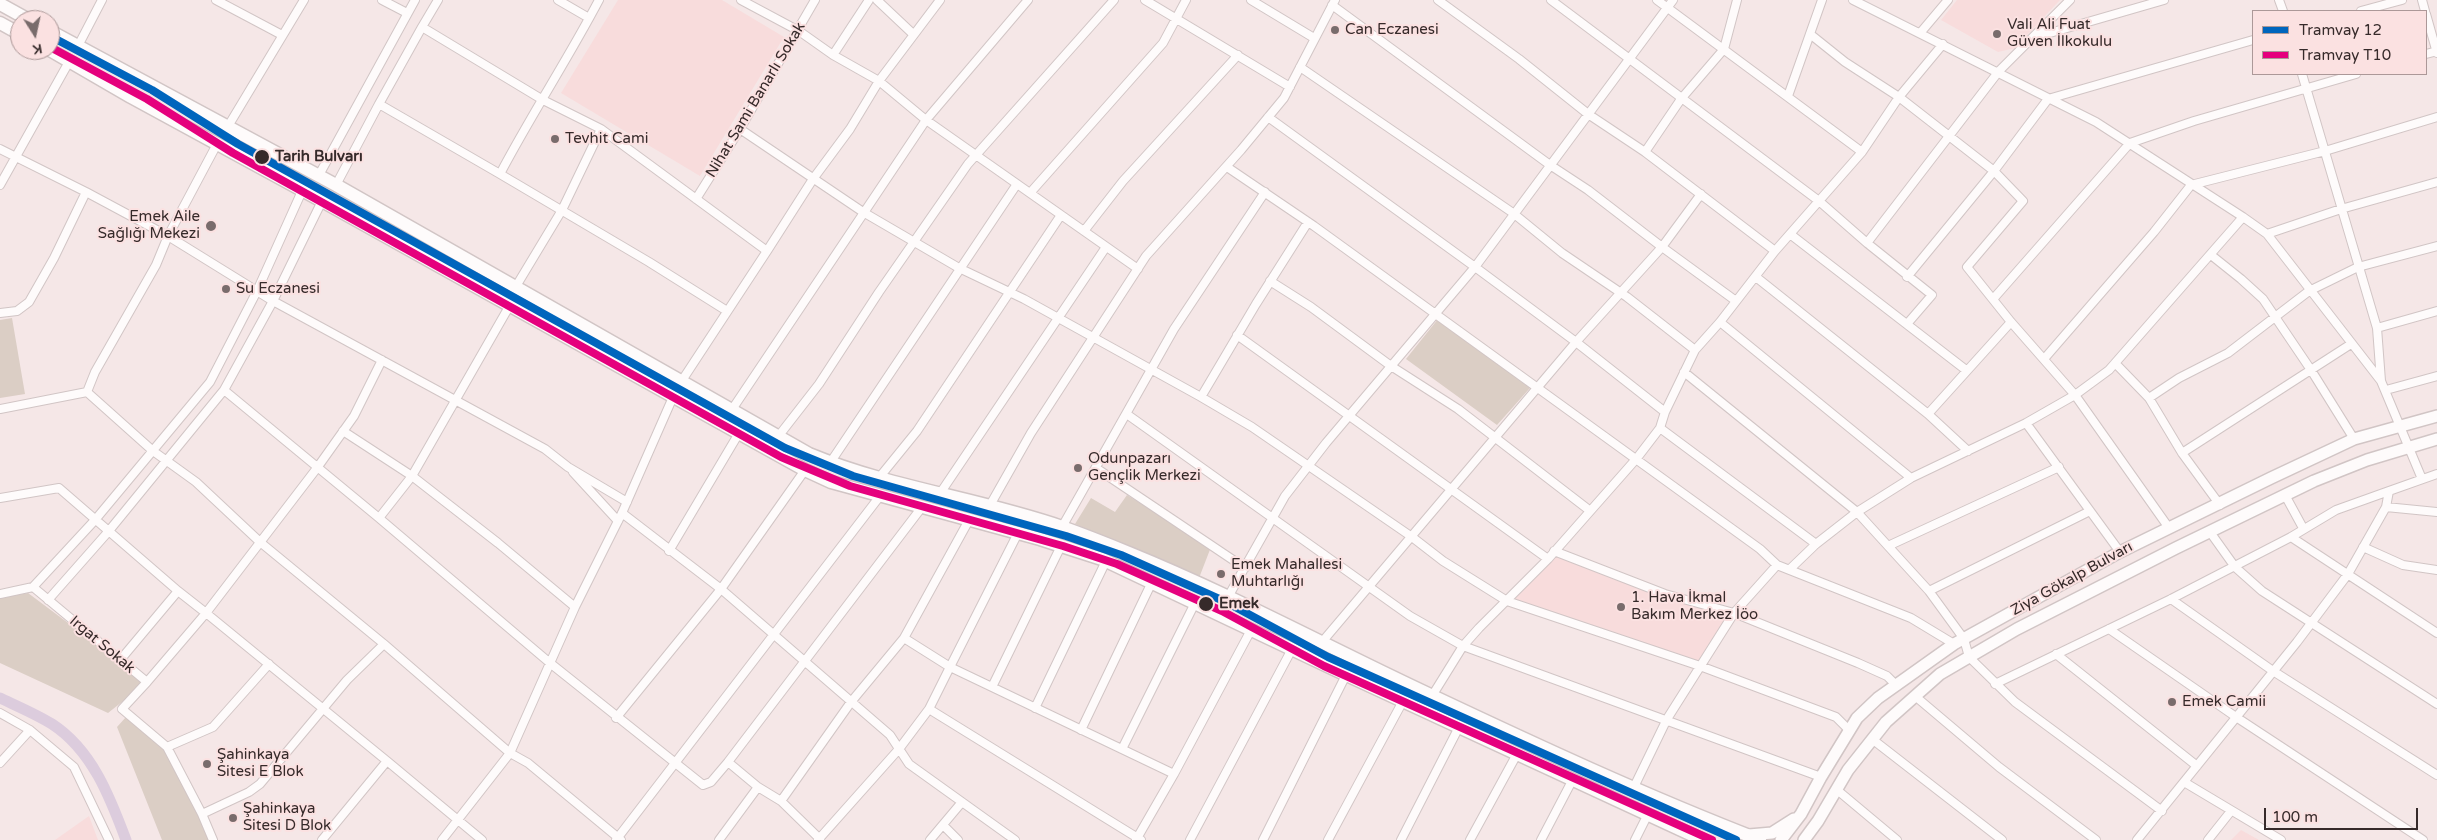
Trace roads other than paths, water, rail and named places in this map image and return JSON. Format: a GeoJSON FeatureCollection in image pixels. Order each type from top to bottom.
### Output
{"type":"FeatureCollection","features":[{"type":"Feature","properties":{"kind":"main road"},"geometry":{"type":"LineString","coordinates":[[60,36],[227,128],[336,184],[777,438],[830,463],[878,479],[1062,527],[1129,553],[1228,597],[1432,696],[1634,787],[1760,840]]}},
{"type":"Feature","properties":{"kind":"main road"},"geometry":{"type":"LineString","coordinates":[[60,55],[131,97],[510,305],[805,470],[832,482],[1018,533],[1106,561],[1292,650],[1648,814],[1692,837],[1703,840]]}},
{"type":"Feature","properties":{"kind":"main road","name":"Ziya Gökalp Bulvarı"},"geometry":{"type":"LineString","coordinates":[[1781,840],[1801,814],[1848,728],[1878,698],[1959,641],[2120,552],[2354,439],[2437,416]]}},
{"type":"Feature","properties":{"kind":"main road","name":"Ziya Gökalp Bulvarı"},"geometry":{"type":"LineString","coordinates":[[1804,840],[1818,821],[1836,790],[1886,722],[1940,674],[2017,629],[2285,495],[2367,460],[2437,440]]}},
{"type":"Feature","properties":{"kind":"main road"},"geometry":{"type":"LineString","coordinates":[[1747,835],[1772,833],[1801,814]]}},
{"type":"Feature","properties":{"kind":"main road"},"geometry":{"type":"LineString","coordinates":[[1813,840],[1818,821]]}},
{"type":"Feature","properties":{"kind":"street"},"geometry":{"type":"LineString","coordinates":[[78,46],[102,0]]}},
{"type":"Feature","properties":{"kind":"street"},"geometry":{"type":"LineString","coordinates":[[216,0],[282,36]]}},
{"type":"Feature","properties":{"kind":"street"},"geometry":{"type":"LineString","coordinates":[[227,128],[304,0]]}},
{"type":"Feature","properties":{"kind":"street"},"geometry":{"type":"LineString","coordinates":[[382,0],[407,13]]}},
{"type":"Feature","properties":{"kind":"street"},"geometry":{"type":"LineString","coordinates":[[319,175],[415,0]]}},
{"type":"Feature","properties":{"kind":"street"},"geometry":{"type":"LineString","coordinates":[[336,184],[438,0]]}},
{"type":"Feature","properties":{"kind":"street"},"geometry":{"type":"LineString","coordinates":[[558,0],[589,18]]}},
{"type":"Feature","properties":{"kind":"street"},"geometry":{"type":"LineString","coordinates":[[500,174],[525,126],[543,100],[599,0]]}},
{"type":"Feature","properties":{"kind":"street"},"geometry":{"type":"LineString","coordinates":[[741,0],[799,31],[833,55],[879,81],[926,120],[1138,269]]}},
{"type":"Feature","properties":{"kind":"street","name":"Nihat Sami Banarlı Sokak"},"geometry":{"type":"LineString","coordinates":[[696,199],[799,31],[815,0]]}},
{"type":"Feature","properties":{"kind":"street"},"geometry":{"type":"LineString","coordinates":[[833,55],[869,0]]}},
{"type":"Feature","properties":{"kind":"street"},"geometry":{"type":"LineString","coordinates":[[877,0],[913,34]]}},
{"type":"Feature","properties":{"kind":"street"},"geometry":{"type":"LineString","coordinates":[[681,382],[813,179],[850,129],[879,81],[940,0]]}},
{"type":"Feature","properties":{"kind":"street"},"geometry":{"type":"LineString","coordinates":[[731,411],[926,120],[1028,0]]}},
{"type":"Feature","properties":{"kind":"street"},"geometry":{"type":"LineString","coordinates":[[777,438],[818,384],[975,155],[1114,0]]}},
{"type":"Feature","properties":{"kind":"street"},"geometry":{"type":"LineString","coordinates":[[1145,0],[1290,87]]}},
{"type":"Feature","properties":{"kind":"street"},"geometry":{"type":"LineString","coordinates":[[1030,193],[1163,43],[1186,0]]}},
{"type":"Feature","properties":{"kind":"street"},"geometry":{"type":"LineString","coordinates":[[1251,0],[1286,19],[1314,38]]}},
{"type":"Feature","properties":{"kind":"street"},"geometry":{"type":"LineString","coordinates":[[1438,0],[1519,59],[1588,114],[1645,152],[1775,251]]}},
{"type":"Feature","properties":{"kind":"street"},"geometry":{"type":"LineString","coordinates":[[1550,0],[1819,201],[1866,243],[1932,295],[1907,324]]}},
{"type":"Feature","properties":{"kind":"street"},"geometry":{"type":"LineString","coordinates":[[1656,0],[1862,152]]}},
{"type":"Feature","properties":{"kind":"street"},"geometry":{"type":"LineString","coordinates":[[1228,597],[1285,496],[1434,313],[1475,267],[1513,213],[1673,0]]}},
{"type":"Feature","properties":{"kind":"street"},"geometry":{"type":"LineString","coordinates":[[1645,152],[1681,99],[1724,49],[1737,0]]}},
{"type":"Feature","properties":{"kind":"street"},"geometry":{"type":"LineString","coordinates":[[1788,96],[1822,0]]}},
{"type":"Feature","properties":{"kind":"street"},"geometry":{"type":"LineString","coordinates":[[1921,32],[1948,0]]}},
{"type":"Feature","properties":{"kind":"street"},"geometry":{"type":"LineString","coordinates":[[1866,243],[1999,71],[2070,0]]}},
{"type":"Feature","properties":{"kind":"street"},"geometry":{"type":"LineString","coordinates":[[2034,37],[2164,0]]}},
{"type":"Feature","properties":{"kind":"street"},"geometry":{"type":"LineString","coordinates":[[2365,10],[2402,0]]}},
{"type":"Feature","properties":{"kind":"street"},"geometry":{"type":"LineString","coordinates":[[1858,1],[1999,71],[2048,99],[2096,122],[2267,234],[2309,291],[2381,381],[2398,426],[2422,480]]}},
{"type":"Feature","properties":{"kind":"street"},"geometry":{"type":"LineString","coordinates":[[989,507],[1031,433],[1146,256],[1227,167],[1268,118],[1290,87],[1334,2],[1550,165],[1588,190],[1736,301]]}},
{"type":"Feature","properties":{"kind":"street"},"geometry":{"type":"LineString","coordinates":[[2427,20],[2437,52]]}},
{"type":"Feature","properties":{"kind":"street"},"geometry":{"type":"LineString","coordinates":[[422,28],[543,100],[600,129],[767,252]]}},
{"type":"Feature","properties":{"kind":"street"},"geometry":{"type":"LineString","coordinates":[[1810,34],[1845,62],[1900,97],[1994,171],[2023,201],[1967,267],[1994,298],[2011,322],[2075,395],[2169,528]]}},
{"type":"Feature","properties":{"kind":"street"},"geometry":{"type":"LineString","coordinates":[[1907,277],[1994,171],[2048,99],[2252,40]]}},
{"type":"Feature","properties":{"kind":"street"},"geometry":{"type":"LineString","coordinates":[[1432,696],[1463,646],[1548,559],[1660,428],[1664,412],[1694,350],[1720,322],[1775,251],[1862,152],[1900,97],[1943,44]]}},
{"type":"Feature","properties":{"kind":"street"},"geometry":{"type":"LineString","coordinates":[[1084,231],[1123,181],[1238,55]]}},
{"type":"Feature","properties":{"kind":"street"},"geometry":{"type":"LineString","coordinates":[[0,185],[70,60]]}},
{"type":"Feature","properties":{"kind":"street"},"geometry":{"type":"LineString","coordinates":[[1300,67],[1513,213],[1562,253],[1621,293],[1694,350]]}},
{"type":"Feature","properties":{"kind":"street"},"geometry":{"type":"LineString","coordinates":[[2302,75],[2377,328],[2381,381]]}},
{"type":"Feature","properties":{"kind":"street"},"geometry":{"type":"LineString","coordinates":[[1994,298],[2130,143],[2194,121],[2352,75]]}},
{"type":"Feature","properties":{"kind":"street"},"geometry":{"type":"LineString","coordinates":[[379,104],[562,210],[727,312]]}},
{"type":"Feature","properties":{"kind":"street"},"geometry":{"type":"LineString","coordinates":[[2044,359],[2154,232],[2191,185],[2325,150],[2437,117]]}},
{"type":"Feature","properties":{"kind":"street"},"geometry":{"type":"LineString","coordinates":[[1268,118],[1475,267],[1576,342],[1664,412]]}},
{"type":"Feature","properties":{"kind":"street"},"geometry":{"type":"LineString","coordinates":[[515,288],[562,210],[600,129]]}},
{"type":"Feature","properties":{"kind":"street"},"geometry":{"type":"LineString","coordinates":[[740,129],[863,212],[959,268],[1011,292],[1092,338],[1152,369],[1252,427],[1412,537],[1443,561],[1507,601],[1700,666],[1836,717],[1848,728]]}},
{"type":"Feature","properties":{"kind":"street"},"geometry":{"type":"LineString","coordinates":[[87,392],[95,372],[156,265],[168,236],[217,144]]}},
{"type":"Feature","properties":{"kind":"street"},"geometry":{"type":"LineString","coordinates":[[0,149],[168,236],[273,301],[545,449],[568,467],[627,502]]}},
{"type":"Feature","properties":{"kind":"street"},"geometry":{"type":"LineString","coordinates":[[1227,167],[1308,222],[1537,389],[1636,458],[1760,549],[1777,564],[1911,618],[1959,641]]}},
{"type":"Feature","properties":{"kind":"street"},"geometry":{"type":"LineString","coordinates":[[2267,234],[2341,208],[2437,182]]}},
{"type":"Feature","properties":{"kind":"street"},"geometry":{"type":"LineString","coordinates":[[830,463],[1017,184]]}},
{"type":"Feature","properties":{"kind":"street"},"geometry":{"type":"LineString","coordinates":[[0,594],[33,587],[95,520],[210,382],[256,291],[302,191]]}},
{"type":"Feature","properties":{"kind":"street"},"geometry":{"type":"LineString","coordinates":[[0,314],[18,311],[30,302],[86,192]]}},
{"type":"Feature","properties":{"kind":"street"},"geometry":{"type":"LineString","coordinates":[[1062,527],[1128,415],[1185,312],[1265,192]]}},
{"type":"Feature","properties":{"kind":"street"},"geometry":{"type":"LineString","coordinates":[[1322,642],[1496,439],[1576,342],[1662,247],[1701,194]]}},
{"type":"Feature","properties":{"kind":"street"},"geometry":{"type":"LineString","coordinates":[[48,600],[108,532],[168,460],[189,430],[224,390],[273,301],[322,201]]}},
{"type":"Feature","properties":{"kind":"street"},"geometry":{"type":"LineString","coordinates":[[878,479],[917,431],[1061,215]]}},
{"type":"Feature","properties":{"kind":"street"},"geometry":{"type":"LineString","coordinates":[[1790,569],[1816,544],[1857,512],[1910,478],[2026,423],[2075,395],[2109,370],[2242,217]]}},
{"type":"Feature","properties":{"kind":"street"},"geometry":{"type":"LineString","coordinates":[[1200,397],[1308,222]]}},
{"type":"Feature","properties":{"kind":"street"},"geometry":{"type":"LineString","coordinates":[[1790,234],[1966,370]]}},
{"type":"Feature","properties":{"kind":"street"},"geometry":{"type":"LineString","coordinates":[[2149,398],[2179,378],[2228,353],[2309,291],[2358,267],[2437,246]]}},
{"type":"Feature","properties":{"kind":"street"},"geometry":{"type":"LineString","coordinates":[[939,494],[1106,247]]}},
{"type":"Feature","properties":{"kind":"street"},"geometry":{"type":"LineString","coordinates":[[2210,255],[2263,299],[2311,370],[2354,439]]}},
{"type":"Feature","properties":{"kind":"street"},"geometry":{"type":"LineString","coordinates":[[1756,276],[1928,414],[1968,451]]}},
{"type":"Feature","properties":{"kind":"street"},"geometry":{"type":"LineString","coordinates":[[1270,281],[1311,307],[1391,366],[1458,409],[1589,510]]}},
{"type":"Feature","properties":{"kind":"street"},"geometry":{"type":"LineString","coordinates":[[379,518],[412,476],[510,305]]}},
{"type":"Feature","properties":{"kind":"street"},"geometry":{"type":"LineString","coordinates":[[2377,328],[2437,311]]}},
{"type":"Feature","properties":{"kind":"street"},"geometry":{"type":"LineString","coordinates":[[1720,322],[1910,478]]}},
{"type":"Feature","properties":{"kind":"street"},"geometry":{"type":"LineString","coordinates":[[1928,414],[2011,322]]}},
{"type":"Feature","properties":{"kind":"street"},"geometry":{"type":"LineString","coordinates":[[1237,335],[1548,559]]}},
{"type":"Feature","properties":{"kind":"street"},"geometry":{"type":"LineString","coordinates":[[2182,452],[2351,344]]}},
{"type":"Feature","properties":{"kind":"street"},"geometry":{"type":"LineString","coordinates":[[146,682],[206,613],[317,468],[354,416],[382,360]]}},
{"type":"Feature","properties":{"kind":"street"},"geometry":{"type":"LineString","coordinates":[[2115,362],[2149,398],[2182,452],[2220,505]]}},
{"type":"Feature","properties":{"kind":"street"},"geometry":{"type":"LineString","coordinates":[[1684,372],[1857,512],[1929,591],[1969,657],[2014,702],[2162,812]]}},
{"type":"Feature","properties":{"kind":"street"},"geometry":{"type":"LineString","coordinates":[[2386,390],[2437,376]]}},
{"type":"Feature","properties":{"kind":"street"},"geometry":{"type":"LineString","coordinates":[[224,390],[616,718],[703,786],[711,782],[728,762],[922,507]]}},
{"type":"Feature","properties":{"kind":"street"},"geometry":{"type":"LineString","coordinates":[[0,409],[87,392]]}},
{"type":"Feature","properties":{"kind":"street"},"geometry":{"type":"LineString","coordinates":[[87,392],[153,451],[196,482],[260,542],[384,644],[510,753],[528,763],[619,839],[674,763],[880,496]]}},
{"type":"Feature","properties":{"kind":"street"},"geometry":{"type":"LineString","coordinates":[[442,840],[510,753],[575,607],[622,513],[672,397]]}},
{"type":"Feature","properties":{"kind":"street"},"geometry":{"type":"LineString","coordinates":[[1128,415],[1410,616],[1463,646],[1821,776]]}},
{"type":"Feature","properties":{"kind":"street"},"geometry":{"type":"LineString","coordinates":[[2026,423],[2120,552]]}},
{"type":"Feature","properties":{"kind":"street"},"geometry":{"type":"LineString","coordinates":[[1660,428],[1816,544]]}},
{"type":"Feature","properties":{"kind":"street"},"geometry":{"type":"LineString","coordinates":[[343,431],[412,476],[498,543],[575,607]]}},
{"type":"Feature","properties":{"kind":"street"},"geometry":{"type":"LineString","coordinates":[[669,551],[739,433]]}},
{"type":"Feature","properties":{"kind":"street"},"geometry":{"type":"LineString","coordinates":[[568,467],[618,521]]}},
{"type":"Feature","properties":{"kind":"street"},"geometry":{"type":"LineString","coordinates":[[1888,546],[2058,467]]}},
{"type":"Feature","properties":{"kind":"street"},"geometry":{"type":"LineString","coordinates":[[1096,468],[1245,568]]}},
{"type":"Feature","properties":{"kind":"street"},"geometry":{"type":"LineString","coordinates":[[616,718],[721,590],[805,470]]}},
{"type":"Feature","properties":{"kind":"street"},"geometry":{"type":"LineString","coordinates":[[1995,684],[2234,567],[2291,537],[2303,528],[2336,510],[2437,474]]}},
{"type":"Feature","properties":{"kind":"street"},"geometry":{"type":"LineString","coordinates":[[0,498],[59,488],[178,591],[324,708],[482,840]]}},
{"type":"Feature","properties":{"kind":"street"},"geometry":{"type":"LineString","coordinates":[[2137,840],[2162,812],[2311,624],[2348,574],[2386,507],[2389,491]]}},
{"type":"Feature","properties":{"kind":"street"},"geometry":{"type":"LineString","coordinates":[[2285,495],[2303,528]]}},
{"type":"Feature","properties":{"kind":"street"},"geometry":{"type":"LineString","coordinates":[[2386,507],[2437,512]]}},
{"type":"Feature","properties":{"kind":"street"},"geometry":{"type":"LineString","coordinates":[[1929,591],[2090,511]]}},
{"type":"Feature","properties":{"kind":"street"},"geometry":{"type":"LineString","coordinates":[[622,513],[721,590],[890,735],[909,764],[1015,840]]}},
{"type":"Feature","properties":{"kind":"street"},"geometry":{"type":"LineString","coordinates":[[781,802],[851,702],[904,638],[969,520]]}},
{"type":"Feature","properties":{"kind":"street"},"geometry":{"type":"LineString","coordinates":[[2210,532],[2234,567],[2262,591],[2437,704]]}},
{"type":"Feature","properties":{"kind":"street"},"geometry":{"type":"LineString","coordinates":[[728,762],[758,787],[781,802],[822,839],[899,749],[928,709],[1018,533]]}},
{"type":"Feature","properties":{"kind":"street"},"geometry":{"type":"LineString","coordinates":[[2291,537],[2437,633]]}},
{"type":"Feature","properties":{"kind":"street"},"geometry":{"type":"LineString","coordinates":[[992,687],[1061,546]]}},
{"type":"Feature","properties":{"kind":"street"},"geometry":{"type":"LineString","coordinates":[[2363,547],[2403,565],[2437,570]]}},
{"type":"Feature","properties":{"kind":"street"},"geometry":{"type":"LineString","coordinates":[[1554,551],[1665,594],[1734,614],[1858,663],[1887,676],[1897,686]]}},
{"type":"Feature","properties":{"kind":"street"},"geometry":{"type":"LineString","coordinates":[[1035,708],[1106,561]]}},
{"type":"Feature","properties":{"kind":"street"},"geometry":{"type":"LineString","coordinates":[[1634,787],[1667,719],[1700,666],[1734,614],[1777,564]]}},
{"type":"Feature","properties":{"kind":"street"},"geometry":{"type":"LineString","coordinates":[[1081,730],[1152,582]]}},
{"type":"Feature","properties":{"kind":"street","name":"Irgat Sokak"},"geometry":{"type":"LineString","coordinates":[[33,587],[121,659],[146,682],[122,710],[167,747]]}},
{"type":"Feature","properties":{"kind":"street"},"geometry":{"type":"LineString","coordinates":[[121,659],[178,591]]}},
{"type":"Feature","properties":{"kind":"street"},"geometry":{"type":"LineString","coordinates":[[2171,599],[2273,671],[2437,775]]}},
{"type":"Feature","properties":{"kind":"street"},"geometry":{"type":"LineString","coordinates":[[1122,749],[1195,603]]}},
{"type":"Feature","properties":{"kind":"street"},"geometry":{"type":"LineString","coordinates":[[2109,629],[2236,717],[2423,840]]}},
{"type":"Feature","properties":{"kind":"street"},"geometry":{"type":"LineString","coordinates":[[928,709],[1138,839],[1251,630]]}},
{"type":"Feature","properties":{"kind":"street"},"geometry":{"type":"LineString","coordinates":[[904,638],[950,667],[1174,774]]}},
{"type":"Feature","properties":{"kind":"street"},"geometry":{"type":"LineString","coordinates":[[202,814],[249,792],[260,784],[347,680],[384,644]]}},
{"type":"Feature","properties":{"kind":"street"},"geometry":{"type":"LineString","coordinates":[[1190,840],[1292,650]]}},
{"type":"Feature","properties":{"kind":"street"},"geometry":{"type":"LineString","coordinates":[[2056,654],[2197,766]]}},
{"type":"Feature","properties":{"kind":"street"},"geometry":{"type":"LineString","coordinates":[[213,840],[202,814],[167,747],[213,727],[269,664]]}},
{"type":"Feature","properties":{"kind":"street"},"geometry":{"type":"LineString","coordinates":[[1263,840],[1346,675]]}},
{"type":"Feature","properties":{"kind":"street"},"geometry":{"type":"LineString","coordinates":[[1915,696],[1999,767],[2096,840]]}},
{"type":"Feature","properties":{"kind":"street"},"geometry":{"type":"LineString","coordinates":[[1328,840],[1403,701]]}},
{"type":"Feature","properties":{"kind":"street"},"geometry":{"type":"LineString","coordinates":[[0,713],[30,730],[74,767],[109,840]]}},
{"type":"Feature","properties":{"kind":"street"},"geometry":{"type":"LineString","coordinates":[[1401,840],[1459,727]]}},
{"type":"Feature","properties":{"kind":"street"},"geometry":{"type":"LineString","coordinates":[[0,764],[30,730]]}},
{"type":"Feature","properties":{"kind":"street"},"geometry":{"type":"LineString","coordinates":[[1872,740],[2002,840]]}},
{"type":"Feature","properties":{"kind":"street"},"geometry":{"type":"LineString","coordinates":[[1470,840],[1517,754]]}},
{"type":"Feature","properties":{"kind":"street"},"geometry":{"type":"LineString","coordinates":[[322,840],[387,761]]}},
{"type":"Feature","properties":{"kind":"street"},"geometry":{"type":"LineString","coordinates":[[1541,840],[1573,779]]}},
{"type":"Feature","properties":{"kind":"street"},"geometry":{"type":"LineString","coordinates":[[2184,782],[2281,840]]}},
{"type":"Feature","properties":{"kind":"street"},"geometry":{"type":"LineString","coordinates":[[720,840],[758,787]]}},
{"type":"Feature","properties":{"kind":"street"},"geometry":{"type":"LineString","coordinates":[[1836,790],[1897,840]]}},
{"type":"Feature","properties":{"kind":"street"},"geometry":{"type":"LineString","coordinates":[[930,840],[962,802]]}},
{"type":"Feature","properties":{"kind":"street"},"geometry":{"type":"LineString","coordinates":[[2208,840],[2231,811]]}},
{"type":"Feature","properties":{"kind":"street"},"geometry":{"type":"LineString","coordinates":[[1635,840],[1648,814]]}},
{"type":"Feature","properties":{"kind":"street"},"geometry":{"type":"LineString","coordinates":[[943,825],[958,840]]}},
{"type":"Feature","properties":{"kind":"waterway"},"geometry":{"type":"LineString","coordinates":[[0,698],[52,724],[78,747],[89,761],[106,791],[126,840]]}},
{"type":"Feature","properties":{"kind":"tram line","name":"12"},"geometry":{"type":"LineString","coordinates":[[60,41],[152,90],[238,144],[785,448],[853,476],[1066,536],[1121,555],[1226,602],[1328,657],[1736,840]]}},
{"type":"Feature","properties":{"kind":"tram line","name":"T10"},"geometry":{"type":"LineString","coordinates":[[60,52],[147,99],[233,153],[781,457],[850,486],[1063,546],[1117,564],[1222,611],[1324,666],[1712,840]]}},
{"type":"Feature","properties":{"kind":"place","name":"Can Eczanesi"},"geometry":{"type":"Point","coordinates":[1335,30]}},
{"type":"Feature","properties":{"kind":"place","name":"Vali Ali Fuat Güven İlkokulu"},"geometry":{"type":"Point","coordinates":[1997,34]}},
{"type":"Feature","properties":{"kind":"place","name":"Tevhit Cami"},"geometry":{"type":"Point","coordinates":[555,139]}},
{"type":"Feature","properties":{"kind":"place","name":"Tarih Bulvarı"},"geometry":{"type":"Point","coordinates":[262,157]}},
{"type":"Feature","properties":{"kind":"place","name":"Emek Aile Sağlığı Mekezi"},"geometry":{"type":"Point","coordinates":[211,226]}},
{"type":"Feature","properties":{"kind":"place","name":"Su Eczanesi"},"geometry":{"type":"Point","coordinates":[226,289]}},
{"type":"Feature","properties":{"kind":"place","name":"Odunpazarı Gençlik Merkezi"},"geometry":{"type":"Point","coordinates":[1078,468]}},
{"type":"Feature","properties":{"kind":"place","name":"Emek Mahallesi Muhtarlığı"},"geometry":{"type":"Point","coordinates":[1221,574]}},
{"type":"Feature","properties":{"kind":"place","name":"Emek"},"geometry":{"type":"Point","coordinates":[1206,604]}},
{"type":"Feature","properties":{"kind":"place","name":"1. Hava İkmal Bakım Merkez İöo"},"geometry":{"type":"Point","coordinates":[1621,607]}},
{"type":"Feature","properties":{"kind":"place","name":"Emek Camii"},"geometry":{"type":"Point","coordinates":[2172,702]}},
{"type":"Feature","properties":{"kind":"place","name":"Şahinkaya Sitesi E Blok"},"geometry":{"type":"Point","coordinates":[207,764]}},
{"type":"Feature","properties":{"kind":"place","name":"Şahinkaya Sitesi D Blok"},"geometry":{"type":"Point","coordinates":[233,818]}}]}
